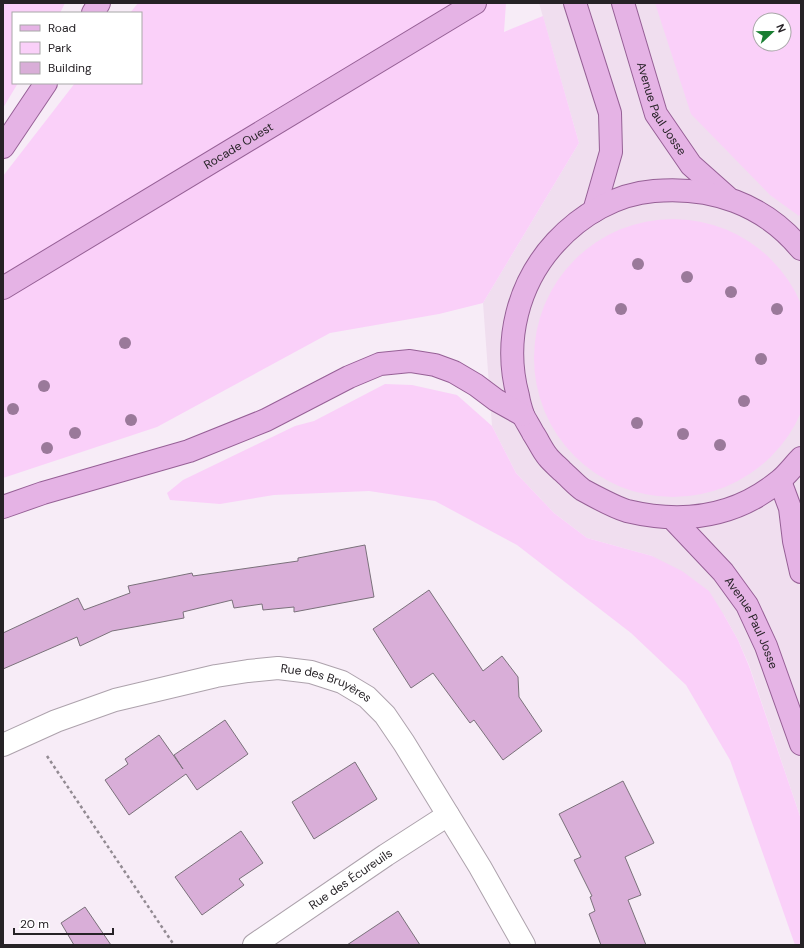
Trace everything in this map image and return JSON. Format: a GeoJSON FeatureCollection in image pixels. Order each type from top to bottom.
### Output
{"type":"FeatureCollection","features":[{"type":"Feature","properties":{"kind":"main road"},"geometry":{"type":"LineString","coordinates":[[94,12],[99,3]]}},
{"type":"Feature","properties":{"kind":"main road","name":"Rocade Ouest"},"geometry":{"type":"LineString","coordinates":[[3,288],[474,3]]}},
{"type":"Feature","properties":{"kind":"main road"},"geometry":{"type":"LineString","coordinates":[[575,3],[610,113],[611,152],[594,211]]}},
{"type":"Feature","properties":{"kind":"main road","name":"Avenue Paul Josse"},"geometry":{"type":"LineString","coordinates":[[623,3],[656,114],[691,164],[728,198]]}},
{"type":"Feature","properties":{"kind":"main road"},"geometry":{"type":"LineString","coordinates":[[3,147],[45,84]]}},
{"type":"Feature","properties":{"kind":"main road"},"geometry":{"type":"LineString","coordinates":[[801,249],[773,222],[751,208],[728,198],[701,192],[673,190],[646,192],[619,199],[594,211],[567,230],[544,255],[527,283],[516,315],[511,348],[514,382],[523,414],[547,456],[582,489],[625,510],[672,518],[701,516],[730,509],[756,497],[780,481],[801,458]]}},
{"type":"Feature","properties":{"kind":"main road"},"geometry":{"type":"LineString","coordinates":[[3,507],[43,493],[189,451],[266,420],[349,377],[380,364],[410,362],[435,365],[454,372],[476,385],[496,400],[523,414]]}},
{"type":"Feature","properties":{"kind":"main road"},"geometry":{"type":"LineString","coordinates":[[780,481],[790,508],[794,541],[801,572]]}},
{"type":"Feature","properties":{"kind":"main road","name":"Avenue Paul Josse"},"geometry":{"type":"LineString","coordinates":[[672,518],[723,572],[747,605],[766,646],[801,744]]}},
{"type":"Feature","properties":{"kind":"street","name":"Rue des Bruyères"},"geometry":{"type":"LineString","coordinates":[[3,745],[56,721],[115,700],[248,670],[278,668],[311,672],[342,682],[367,697],[385,715],[404,743],[480,867],[524,945]]}},
{"type":"Feature","properties":{"kind":"street","name":"Rue des Écureuils"},"geometry":{"type":"LineString","coordinates":[[254,945],[386,855],[448,815]]}},
{"type":"Feature","properties":{"kind":"path"},"geometry":{"type":"LineString","coordinates":[[31,732],[174,945]]}},
{"type":"Feature","properties":{"kind":"shaded area"},"geometry":{"type":"Polygon","coordinates":[[[539,3],[801,3],[801,819],[749,665],[738,640],[724,615],[652,556],[587,538],[554,513],[516,473],[492,426],[483,303],[579,143],[539,3]]]}},
{"type":"Feature","properties":{"kind":"green space"},"geometry":{"type":"Polygon","coordinates":[[[3,3],[65,3],[60,12],[12,12],[12,84],[17,84],[3,108],[3,3]]]}},
{"type":"Feature","properties":{"kind":"green space"},"geometry":{"type":"Polygon","coordinates":[[[138,3],[506,3],[504,32],[543,16],[579,143],[483,303],[439,314],[330,333],[157,427],[3,478],[3,176],[74,84],[142,84],[142,12],[131,12],[138,3]]]}},
{"type":"Feature","properties":{"kind":"green space"},"geometry":{"type":"Polygon","coordinates":[[[655,3],[801,3],[801,212],[799,216],[770,195],[691,114],[655,3]]]}},
{"type":"Feature","properties":{"kind":"green space"},"geometry":{"type":"Polygon","coordinates":[[[659,220],[687,220],[713,225],[739,235],[750,242],[771,260],[789,281],[796,292],[805,315],[805,401],[796,424],[780,446],[761,465],[739,481],[713,491],[687,496],[659,496],[633,491],[607,481],[596,474],[575,456],[557,435],[550,424],[540,398],[535,372],[535,344],[540,318],[550,292],[557,281],[575,260],[596,242],[607,235],[633,225],[659,220]]]}},
{"type":"Feature","properties":{"kind":"green space"},"geometry":{"type":"Polygon","coordinates":[[[385,384],[412,385],[457,395],[492,426],[516,473],[554,513],[587,538],[652,556],[682,571],[709,591],[738,640],[749,666],[801,819],[801,945],[795,945],[730,760],[686,685],[631,633],[517,545],[435,501],[369,491],[274,495],[220,504],[170,500],[167,493],[183,480],[295,426],[314,421],[385,384]]]}},
{"type":"Feature","properties":{"kind":"building"},"geometry":{"type":"Polygon","coordinates":[[[365,545],[374,597],[294,612],[294,607],[263,610],[262,604],[234,608],[232,600],[183,612],[184,618],[112,631],[80,646],[77,637],[3,669],[3,633],[78,598],[84,610],[130,593],[128,586],[192,573],[193,576],[298,561],[298,558],[365,545]]]}},
{"type":"Feature","properties":{"kind":"building"},"geometry":{"type":"Polygon","coordinates":[[[429,590],[483,671],[502,656],[518,677],[519,697],[542,731],[503,760],[474,720],[470,723],[433,673],[411,688],[373,629],[429,590]]]}},
{"type":"Feature","properties":{"kind":"building"},"geometry":{"type":"Polygon","coordinates":[[[225,720],[248,754],[197,790],[186,774],[129,815],[105,780],[128,764],[125,759],[159,735],[183,769],[174,755],[225,720]]]}},
{"type":"Feature","properties":{"kind":"building"},"geometry":{"type":"Polygon","coordinates":[[[355,762],[377,799],[314,839],[292,802],[355,762]]]}},
{"type":"Feature","properties":{"kind":"building"},"geometry":{"type":"Polygon","coordinates":[[[623,781],[654,843],[625,857],[641,895],[628,900],[646,945],[601,945],[589,914],[595,911],[590,897],[592,896],[574,860],[581,857],[559,814],[623,781]]]}},
{"type":"Feature","properties":{"kind":"building"},"geometry":{"type":"Polygon","coordinates":[[[241,831],[263,863],[239,879],[244,885],[202,915],[175,877],[241,831]]]}},
{"type":"Feature","properties":{"kind":"building"},"geometry":{"type":"Polygon","coordinates":[[[85,907],[111,945],[74,945],[61,923],[85,907]]]}},
{"type":"Feature","properties":{"kind":"building"},"geometry":{"type":"Polygon","coordinates":[[[398,911],[420,945],[347,945],[398,911]]]}}]}
